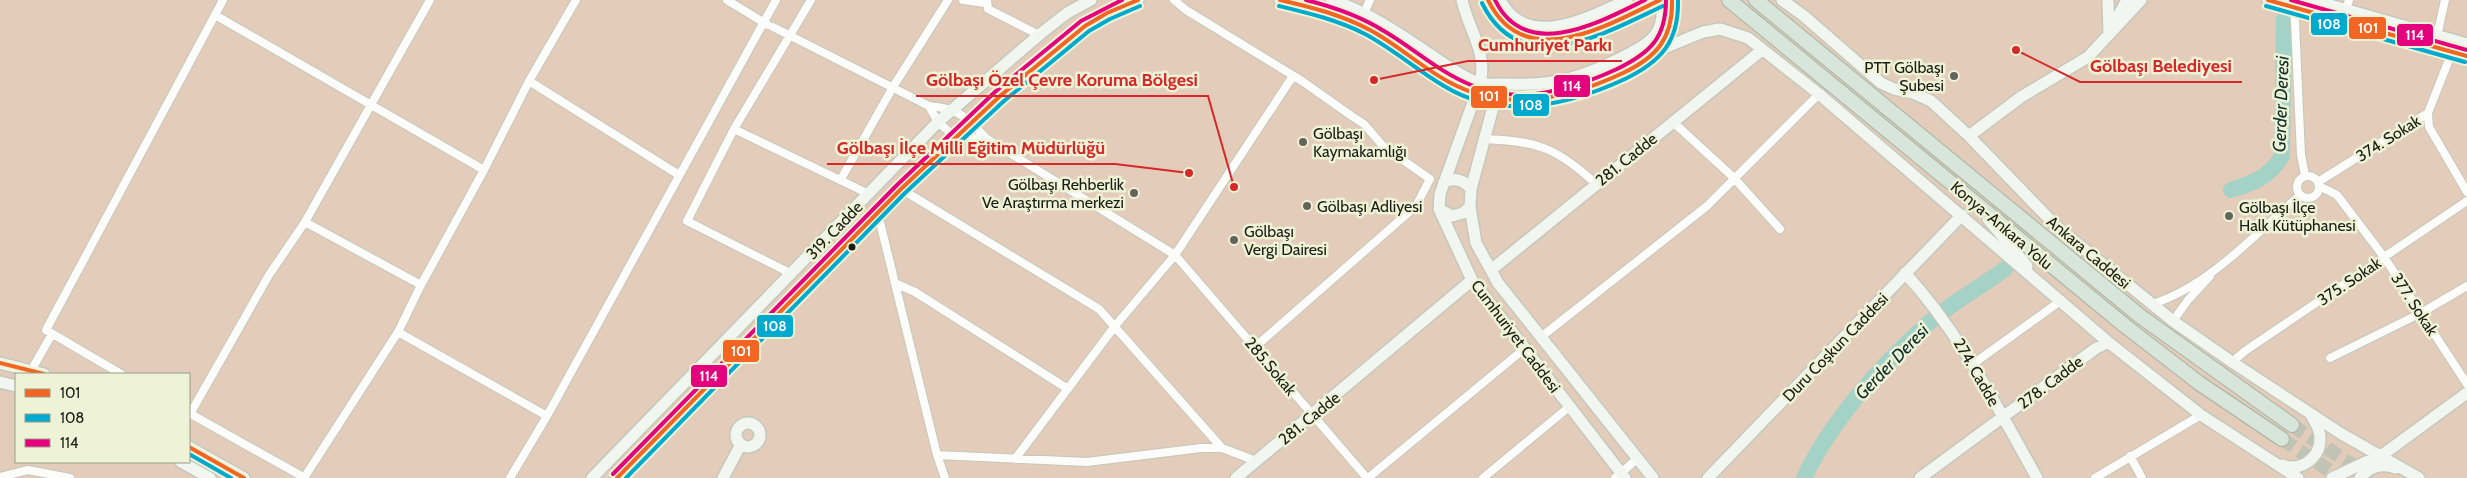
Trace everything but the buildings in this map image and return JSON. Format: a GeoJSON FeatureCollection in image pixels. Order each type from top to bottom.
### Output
{"type":"FeatureCollection","features":[{"type":"Feature","properties":{"kind":"highway","name":"Konya-Ankara Yolu"},"geometry":{"type":"LineString","coordinates":[[1729,0],[2094,301],[2184,372],[2282,439]]}},
{"type":"Feature","properties":{"kind":"highway"},"geometry":{"type":"LineString","coordinates":[[1756,0],[2140,316],[2292,426]]}},
{"type":"Feature","properties":{"kind":"street"},"geometry":{"type":"LineString","coordinates":[[119,373],[46,330],[223,0]]}},
{"type":"Feature","properties":{"kind":"street"},"geometry":{"type":"LineString","coordinates":[[190,412],[269,275],[305,222],[430,0]]}},
{"type":"Feature","properties":{"kind":"street"},"geometry":{"type":"LineString","coordinates":[[190,415],[304,478],[398,332],[529,81],[576,0]]}},
{"type":"Feature","properties":{"kind":"street"},"geometry":{"type":"LineString","coordinates":[[727,0],[764,23],[929,106],[953,109],[971,122],[987,139]]}},
{"type":"Feature","properties":{"kind":"street"},"geometry":{"type":"LineString","coordinates":[[510,478],[548,416],[776,0]]}},
{"type":"Feature","properties":{"kind":"street"},"geometry":{"type":"LineString","coordinates":[[807,288],[686,221],[734,129],[811,0]]}},
{"type":"Feature","properties":{"kind":"street"},"geometry":{"type":"LineString","coordinates":[[841,179],[894,87],[948,0]]}},
{"type":"Feature","properties":{"kind":"street"},"geometry":{"type":"LineString","coordinates":[[963,0],[986,1],[988,9],[1039,35]]}},
{"type":"Feature","properties":{"kind":"street","name":"319. Cadde"},"geometry":{"type":"LineString","coordinates":[[592,478],[938,122],[1039,35],[1067,13],[1091,0]]}},
{"type":"Feature","properties":{"kind":"street","name":"319. Cadde"},"geometry":{"type":"LineString","coordinates":[[617,478],[807,288],[901,189],[971,122],[1039,62],[1085,26],[1107,13],[1138,0]]}},
{"type":"Feature","properties":{"kind":"street"},"geometry":{"type":"LineString","coordinates":[[1174,0],[1186,10],[1293,76],[1364,124],[1382,146],[1430,179],[1416,206],[1255,347]]}},
{"type":"Feature","properties":{"kind":"street"},"geometry":{"type":"LineString","coordinates":[[1280,0],[1356,23],[1450,82],[1476,95],[1495,98],[1536,99],[1578,93],[1623,73],[1657,51],[1703,32],[1720,29],[1748,38],[1819,94],[1962,215],[2055,299],[2108,342],[2201,415],[2298,478]]}},
{"type":"Feature","properties":{"kind":"street"},"geometry":{"type":"LineString","coordinates":[[1331,0],[1364,13],[1457,72],[1480,83],[1497,84],[1540,85],[1579,78],[1649,43],[1659,28],[1662,12],[1661,0],[1579,35],[1558,40],[1534,38],[1513,30],[1500,20],[1488,0]]}},
{"type":"Feature","properties":{"kind":"street"},"geometry":{"type":"LineString","coordinates":[[1364,13],[1370,0]]}},
{"type":"Feature","properties":{"kind":"street","name":"Cumhuriyet Caddesi"},"geometry":{"type":"LineString","coordinates":[[1462,0],[1480,50],[1483,67],[1476,95],[1439,196],[1439,209],[1472,280],[1620,476]]}},
{"type":"Feature","properties":{"kind":"street"},"geometry":{"type":"LineString","coordinates":[[1500,0],[1514,18],[1531,25],[1549,28],[1579,22],[1628,0]]}},
{"type":"Feature","properties":{"kind":"street"},"geometry":{"type":"LineString","coordinates":[[1657,51],[1666,41],[1671,25],[1672,0]]}},
{"type":"Feature","properties":{"kind":"street","name":"Ankara Caddesi"},"geometry":{"type":"LineString","coordinates":[[1782,0],[1804,16],[1881,83],[1930,101],[1969,136],[2057,227],[2173,321],[2310,413],[2417,477]]}},
{"type":"Feature","properties":{"kind":"street"},"geometry":{"type":"LineString","coordinates":[[2108,0],[2108,35]]}},
{"type":"Feature","properties":{"kind":"street"},"geometry":{"type":"LineString","coordinates":[[2108,35],[2118,0]]}},
{"type":"Feature","properties":{"kind":"street"},"geometry":{"type":"LineString","coordinates":[[2108,35],[2127,0]]}},
{"type":"Feature","properties":{"kind":"street"},"geometry":{"type":"LineString","coordinates":[[1969,136],[2021,97],[2088,58],[2141,0]]}},
{"type":"Feature","properties":{"kind":"street"},"geometry":{"type":"LineString","coordinates":[[2268,0],[2295,4],[2467,56]]}},
{"type":"Feature","properties":{"kind":"street"},"geometry":{"type":"LineString","coordinates":[[2312,0],[2348,5],[2467,44]]}},
{"type":"Feature","properties":{"kind":"street"},"geometry":{"type":"LineString","coordinates":[[2438,36],[2445,0]]}},
{"type":"Feature","properties":{"kind":"street"},"geometry":{"type":"LineString","coordinates":[[2295,4],[2300,155],[2306,175]]}},
{"type":"Feature","properties":{"kind":"street"},"geometry":{"type":"LineString","coordinates":[[215,15],[484,170]]}},
{"type":"Feature","properties":{"kind":"street","name":"281. Cadde"},"geometry":{"type":"LineString","coordinates":[[1490,270],[1762,50]]}},
{"type":"Feature","properties":{"kind":"street","name":"374. Sokak"},"geometry":{"type":"LineString","coordinates":[[2318,184],[2428,113],[2452,52]]}},
{"type":"Feature","properties":{"kind":"street"},"geometry":{"type":"LineString","coordinates":[[1014,459],[1115,326],[1175,255],[1293,76]]}},
{"type":"Feature","properties":{"kind":"street"},"geometry":{"type":"LineString","coordinates":[[529,81],[679,175]]}},
{"type":"Feature","properties":{"kind":"street","name":"Cumhuriyet Caddesi"},"geometry":{"type":"LineString","coordinates":[[1497,84],[1471,189],[1470,207],[1476,243],[1490,270],[1541,338],[1652,478]]}},
{"type":"Feature","properties":{"kind":"street"},"geometry":{"type":"LineString","coordinates":[[1541,338],[1707,206],[1819,94]]}},
{"type":"Feature","properties":{"kind":"street"},"geometry":{"type":"LineString","coordinates":[[929,106],[938,122],[955,138],[987,139]]}},
{"type":"Feature","properties":{"kind":"street"},"geometry":{"type":"LineString","coordinates":[[2428,113],[2429,127],[2467,192]]}},
{"type":"Feature","properties":{"kind":"street"},"geometry":{"type":"LineString","coordinates":[[1672,121],[1734,178],[1780,229]]}},
{"type":"Feature","properties":{"kind":"street"},"geometry":{"type":"LineString","coordinates":[[734,129],[869,194]]}},
{"type":"Feature","properties":{"kind":"street","name":"285.Sokak"},"geometry":{"type":"LineString","coordinates":[[987,139],[1175,255],[1367,478]]}},
{"type":"Feature","properties":{"kind":"street"},"geometry":{"type":"LineString","coordinates":[[1483,139],[1540,145],[1564,156],[1596,184]]}},
{"type":"Feature","properties":{"kind":"street"},"geometry":{"type":"LineString","coordinates":[[2306,175],[2312,176],[2318,184],[2314,196],[2307,198],[2300,195],[2296,185],[2306,175]]}},
{"type":"Feature","properties":{"kind":"street"},"geometry":{"type":"LineString","coordinates":[[1444,182],[1451,179],[1462,180],[1471,189]]}},
{"type":"Feature","properties":{"kind":"street","name":"377. Sokak"},"geometry":{"type":"LineString","coordinates":[[2318,184],[2337,195],[2384,257],[2467,384]]}},
{"type":"Feature","properties":{"kind":"street"},"geometry":{"type":"LineString","coordinates":[[901,189],[1099,309],[1222,448]]}},
{"type":"Feature","properties":{"kind":"street"},"geometry":{"type":"LineString","coordinates":[[1423,192],[1439,196]]}},
{"type":"Feature","properties":{"kind":"street"},"geometry":{"type":"LineString","coordinates":[[2173,321],[2192,295],[2222,264],[2300,195]]}},
{"type":"Feature","properties":{"kind":"street","name":"375. Sokak"},"geometry":{"type":"LineString","coordinates":[[2232,362],[2467,201]]}},
{"type":"Feature","properties":{"kind":"street"},"geometry":{"type":"LineString","coordinates":[[1976,204],[2055,299]]}},
{"type":"Feature","properties":{"kind":"street"},"geometry":{"type":"LineString","coordinates":[[1439,209],[1452,216],[1464,213],[1470,207]]}},
{"type":"Feature","properties":{"kind":"street"},"geometry":{"type":"LineString","coordinates":[[878,214],[897,284],[937,455],[945,478]]}},
{"type":"Feature","properties":{"kind":"street","name":"Duru Coşkun Caddesi"},"geometry":{"type":"LineString","coordinates":[[1708,478],[1962,215]]}},
{"type":"Feature","properties":{"kind":"street"},"geometry":{"type":"LineString","coordinates":[[305,222],[421,285]]}},
{"type":"Feature","properties":{"kind":"street"},"geometry":{"type":"LineString","coordinates":[[2152,304],[2172,296],[2222,264]]}},
{"type":"Feature","properties":{"kind":"street","name":"274. Cadde"},"geometry":{"type":"LineString","coordinates":[[1905,273],[1941,315],[1973,364],[2037,478]]}},
{"type":"Feature","properties":{"kind":"street","name":"281. Cadde"},"geometry":{"type":"LineString","coordinates":[[1236,478],[1472,280]]}},
{"type":"Feature","properties":{"kind":"street"},"geometry":{"type":"LineString","coordinates":[[897,284],[915,292],[1068,389]]}},
{"type":"Feature","properties":{"kind":"street"},"geometry":{"type":"LineString","coordinates":[[2330,358],[2421,313],[2467,286]]}},
{"type":"Feature","properties":{"kind":"street"},"geometry":{"type":"LineString","coordinates":[[1973,364],[2055,299]]}},
{"type":"Feature","properties":{"kind":"street"},"geometry":{"type":"LineString","coordinates":[[398,332],[548,416]]}},
{"type":"Feature","properties":{"kind":"street"},"geometry":{"type":"LineString","coordinates":[[32,370],[52,334]]}},
{"type":"Feature","properties":{"kind":"street","name":"278. Cadde"},"geometry":{"type":"LineString","coordinates":[[1925,477],[2003,417],[2108,342]]}},
{"type":"Feature","properties":{"kind":"street"},"geometry":{"type":"LineString","coordinates":[[1367,478],[1524,349]]}},
{"type":"Feature","properties":{"kind":"street"},"geometry":{"type":"LineString","coordinates":[[0,363],[41,373]]}},
{"type":"Feature","properties":{"kind":"street"},"geometry":{"type":"LineString","coordinates":[[0,382],[15,386]]}},
{"type":"Feature","properties":{"kind":"street"},"geometry":{"type":"LineString","coordinates":[[2332,478],[2380,456],[2467,393]]}},
{"type":"Feature","properties":{"kind":"street"},"geometry":{"type":"LineString","coordinates":[[1483,478],[1569,407]]}},
{"type":"Feature","properties":{"kind":"street"},"geometry":{"type":"LineString","coordinates":[[2276,463],[2290,468],[2298,468],[2308,462],[2317,451],[2320,430],[2310,413]]}},
{"type":"Feature","properties":{"kind":"street"},"geometry":{"type":"LineString","coordinates":[[2096,478],[2201,415]]}},
{"type":"Feature","properties":{"kind":"street"},"geometry":{"type":"LineString","coordinates":[[723,478],[741,444]]}},
{"type":"Feature","properties":{"kind":"street"},"geometry":{"type":"LineString","coordinates":[[190,447],[244,478]]}},
{"type":"Feature","properties":{"kind":"street"},"geometry":{"type":"LineString","coordinates":[[937,455],[1087,462],[1201,448],[1222,448],[1256,461]]}},
{"type":"Feature","properties":{"kind":"street"},"geometry":{"type":"LineString","coordinates":[[2130,456],[2142,478]]}},
{"type":"Feature","properties":{"kind":"street"},"geometry":{"type":"LineString","coordinates":[[1620,476],[1637,459]]}},
{"type":"Feature","properties":{"kind":"street"},"geometry":{"type":"LineString","coordinates":[[183,463],[210,478]]}},
{"type":"Feature","properties":{"kind":"street"},"geometry":{"type":"LineString","coordinates":[[2360,478],[2365,472],[2374,467],[2383,466],[2393,467],[2417,477]]}},
{"type":"Feature","properties":{"kind":"street"},"geometry":{"type":"LineString","coordinates":[[0,477],[28,470],[70,478]]}},
{"type":"Feature","properties":{"kind":"shaded area"},"geometry":{"type":"Polygon","coordinates":[[[0,0],[2467,0],[2467,478],[0,478],[0,0]]]}},
{"type":"Feature","properties":{"kind":"waterway","name":"Gerder Deresi"},"geometry":{"type":"LineString","coordinates":[[2231,190],[2260,178],[2272,169],[2282,156],[2284,19]]}},
{"type":"Feature","properties":{"kind":"waterway","name":"Gerder Deresi"},"geometry":{"type":"LineString","coordinates":[[1804,478],[1827,437],[1857,397],[1890,360],[1933,319],[2005,269]]}},
{"type":"Feature","properties":{"kind":"tunnel"},"geometry":{"type":"LineString","coordinates":[[2292,425],[2372,478]]}},
{"type":"Feature","properties":{"kind":"tunnel"},"geometry":{"type":"LineString","coordinates":[[2282,439],[2341,478]]}},
{"type":"Feature","properties":{"kind":"transit line","name":"114"},"geometry":{"type":"LineString","coordinates":[[613,474],[897,185],[996,91],[1081,21],[1122,0]]}},
{"type":"Feature","properties":{"kind":"transit line","name":"101"},"geometry":{"type":"LineString","coordinates":[[617,478],[901,189],[1000,96],[1085,26],[1107,13],[1138,0]]}},
{"type":"Feature","properties":{"kind":"transit line","name":"101"},"geometry":{"type":"LineString","coordinates":[[1280,0],[1326,12],[1370,30],[1439,76],[1470,92],[1514,100],[1536,99],[1580,90],[1635,67],[1654,53],[1666,36],[1670,25],[1672,0]]}},
{"type":"Feature","properties":{"kind":"transit line","name":"114"},"geometry":{"type":"LineString","coordinates":[[1306,0],[1337,9],[1366,21],[1459,80],[1489,91],[1508,94],[1546,92],[1564,88],[1583,83],[1629,63],[1639,57],[1654,43],[1663,25],[1666,0]]}},
{"type":"Feature","properties":{"kind":"transit line","name":"101"},"geometry":{"type":"LineString","coordinates":[[1488,0],[1504,23],[1523,35],[1545,40],[1568,38],[1592,31],[1660,0]]}},
{"type":"Feature","properties":{"kind":"transit line","name":"114"},"geometry":{"type":"LineString","coordinates":[[1495,0],[1509,19],[1525,30],[1545,34],[1565,32],[1587,26],[1645,0]]}},
{"type":"Feature","properties":{"kind":"transit line","name":"108"},"geometry":{"type":"LineString","coordinates":[[1279,6],[1312,14],[1355,29],[1385,46],[1434,80],[1466,97],[1488,103],[1512,106],[1558,102],[1581,96],[1625,79],[1649,65],[1666,48],[1671,38],[1678,14],[1678,0]]}},
{"type":"Feature","properties":{"kind":"transit line","name":"101"},"geometry":{"type":"LineString","coordinates":[[2268,0],[2467,56]]}},
{"type":"Feature","properties":{"kind":"transit line","name":"114"},"geometry":{"type":"LineString","coordinates":[[2291,0],[2467,50]]}},
{"type":"Feature","properties":{"kind":"transit line","name":"108"},"geometry":{"type":"LineString","coordinates":[[1482,3],[1499,27],[1519,41],[1542,46],[1566,44],[1591,38],[1663,6]]}},
{"type":"Feature","properties":{"kind":"transit line","name":"108"},"geometry":{"type":"LineString","coordinates":[[626,478],[905,193],[1004,101],[1089,31],[1110,19],[1140,6]]}},
{"type":"Feature","properties":{"kind":"transit line","name":"108"},"geometry":{"type":"LineString","coordinates":[[2266,6],[2465,62]]}},
{"type":"Feature","properties":{"kind":"transit line","name":"101"},"geometry":{"type":"LineString","coordinates":[[0,363],[40,373]]}},
{"type":"Feature","properties":{"kind":"transit line","name":"101"},"geometry":{"type":"LineString","coordinates":[[190,448],[244,478]]}},
{"type":"Feature","properties":{"kind":"transit line","name":"108"},"geometry":{"type":"LineString","coordinates":[[190,455],[231,478]]}},
{"type":"Feature","properties":{"kind":"place","name":"Gölbaşı Belediyesi"},"geometry":{"type":"Point","coordinates":[2016,50]}},
{"type":"Feature","properties":{"kind":"place","name":"PTT Gölbaşı Şubesi"},"geometry":{"type":"Point","coordinates":[1954,76]}},
{"type":"Feature","properties":{"kind":"place","name":"Cumhuriyet Parkı"},"geometry":{"type":"Point","coordinates":[1374,80]}},
{"type":"Feature","properties":{"kind":"place","name":"Gölbaşı Kaymakamlığı"},"geometry":{"type":"Point","coordinates":[1303,142]}},
{"type":"Feature","properties":{"kind":"place","name":"Gölbaşı İlçe Milli Eğitim Müdürlüğü"},"geometry":{"type":"Point","coordinates":[1189,173]}},
{"type":"Feature","properties":{"kind":"place","name":"Gölbaşı Özel Çevre Koruma Bölgesi"},"geometry":{"type":"Point","coordinates":[1234,187]}},
{"type":"Feature","properties":{"kind":"place","name":"Gölbaşı Rehberlik Ve Araştırma merkezi"},"geometry":{"type":"Point","coordinates":[1134,193]}},
{"type":"Feature","properties":{"kind":"place","name":"Gölbaşı Adliyesi"},"geometry":{"type":"Point","coordinates":[1307,206]}},
{"type":"Feature","properties":{"kind":"place","name":"Gölbaşı İlçe Halk Kütüphanesi"},"geometry":{"type":"Point","coordinates":[2229,216]}},
{"type":"Feature","properties":{"kind":"place","name":"Gölbaşı Vergi Dairesi"},"geometry":{"type":"Point","coordinates":[1234,240]}}]}
